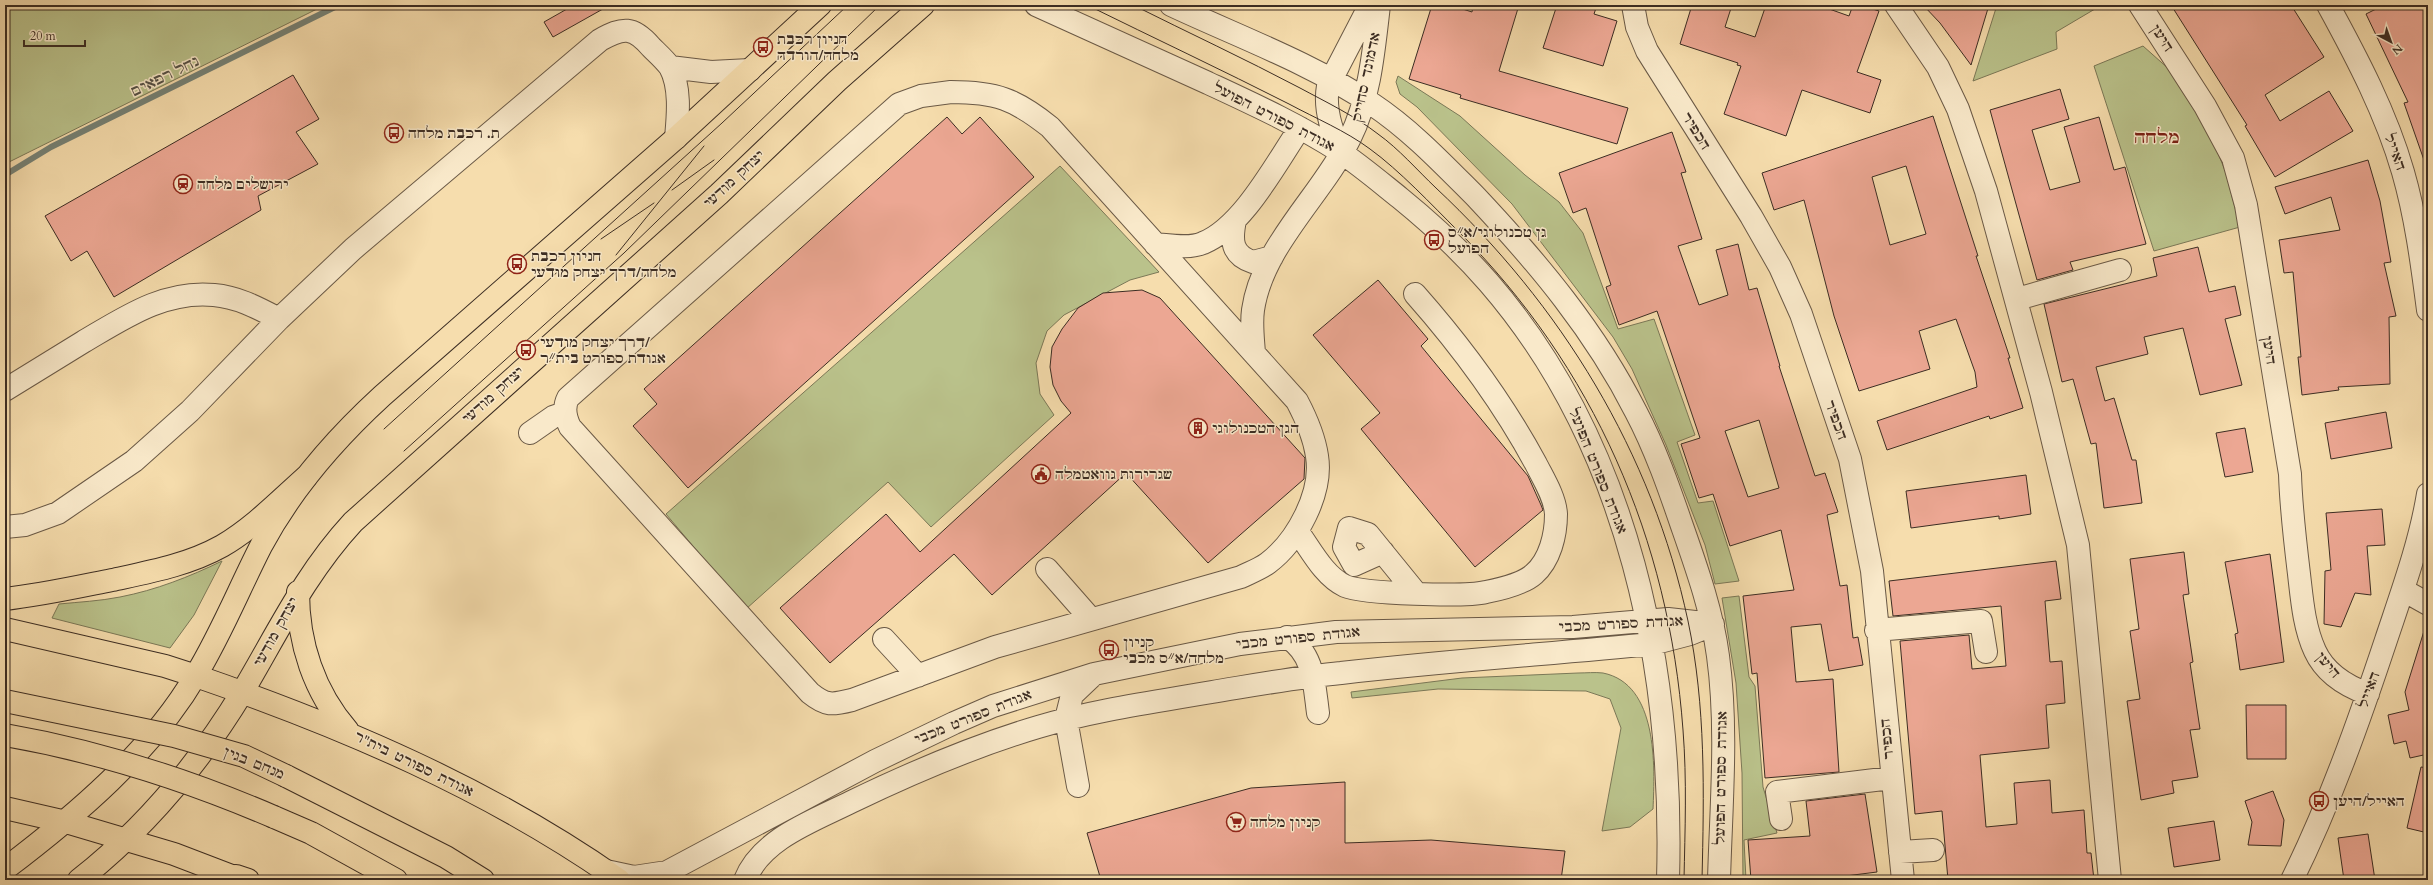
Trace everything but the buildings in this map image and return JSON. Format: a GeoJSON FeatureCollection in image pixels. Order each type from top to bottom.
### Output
{"type":"FeatureCollection","features":[{"type":"Feature","properties":{"kind":"main road"},"geometry":{"type":"LineString","coordinates":[[5,869],[66,822],[105,786],[145,743],[178,703],[196,676],[227,619],[262,546],[306,477],[337,438],[382,396],[676,138],[820,5]]}},
{"type":"Feature","properties":{"kind":"main road","name":"יצחק מודעי"},"geometry":{"type":"LineString","coordinates":[[79,880],[125,839],[186,772],[242,692],[298,592],[334,543],[373,503],[720,194],[832,85],[923,5]]}},
{"type":"Feature","properties":{"kind":"main road"},"geometry":{"type":"LineString","coordinates":[[5,599],[54,592],[155,571],[193,559],[222,546],[252,525],[306,477]]}},
{"type":"Feature","properties":{"kind":"main road"},"geometry":{"type":"LineString","coordinates":[[298,592],[302,635],[316,683],[325,700],[350,733]]}},
{"type":"Feature","properties":{"kind":"main road","name":"אגודת ספורט בית\"ר"},"geometry":{"type":"LineString","coordinates":[[5,629],[157,664],[242,692],[350,733],[407,758],[489,800],[612,876]]}},
{"type":"Feature","properties":{"kind":"main road","name":"מנחם בגין"},"geometry":{"type":"LineString","coordinates":[[5,701],[174,736],[244,756],[446,857],[483,880]]}},
{"type":"Feature","properties":{"kind":"main road"},"geometry":{"type":"LineString","coordinates":[[5,735],[66,747],[123,763],[232,799],[311,833],[396,880]]}},
{"type":"Feature","properties":{"kind":"main road"},"geometry":{"type":"LineString","coordinates":[[5,808],[66,822],[125,839],[242,879]]}},
{"type":"Feature","properties":{"kind":"street","name":"אגודת ספורט הפועל"},"geometry":{"type":"LineString","coordinates":[[1036,5],[1300,128],[1342,153],[1425,218],[1490,284],[1544,359],[1565,394],[1601,472],[1615,507],[1648,620],[1652,644],[1668,774],[1668,880]]}},
{"type":"Feature","properties":{"kind":"street","name":"אגודת ספורט הפועל"},"geometry":{"type":"LineString","coordinates":[[1171,5],[1330,79],[1364,98],[1395,120],[1425,146],[1515,238],[1557,288],[1599,347],[1636,412],[1650,442],[1695,562],[1713,624],[1722,697],[1719,880]]}},
{"type":"Feature","properties":{"kind":"street","name":"אדמונד סחייק"},"geometry":{"type":"LineString","coordinates":[[1342,153],[1328,110],[1326,96],[1330,79],[1370,5]]}},
{"type":"Feature","properties":{"kind":"street","name":"אדמונד סחייק"},"geometry":{"type":"LineString","coordinates":[[1342,153],[1353,133],[1364,98],[1379,5]]}},
{"type":"Feature","properties":{"kind":"street","name":"הכפיר"},"geometry":{"type":"LineString","coordinates":[[1633,5],[1637,26],[1647,51],[1751,216],[1780,267],[1801,314],[1850,459],[1872,571],[1876,630],[1903,880]]}},
{"type":"Feature","properties":{"kind":"street"},"geometry":{"type":"LineString","coordinates":[[1896,5],[1938,67],[1958,109],[1986,191],[2017,299],[2078,545],[2110,880]]}},
{"type":"Feature","properties":{"kind":"street","name":"היען"},"geometry":{"type":"LineString","coordinates":[[2140,5],[2205,106],[2233,158],[2246,205],[2290,474],[2290,505],[2304,617],[2315,652],[2335,678],[2354,689],[2368,694]]}},
{"type":"Feature","properties":{"kind":"street","name":"האייל"},"geometry":{"type":"LineString","coordinates":[[2328,5],[2372,92],[2403,172],[2418,239],[2428,310]]}},
{"type":"Feature","properties":{"kind":"street"},"geometry":{"type":"LineString","coordinates":[[5,527],[25,525],[58,513],[134,461],[190,411],[279,319],[353,249],[600,40],[614,32],[626,30],[639,34],[670,67],[677,97],[676,138]]}},
{"type":"Feature","properties":{"kind":"street"},"geometry":{"type":"LineString","coordinates":[[670,67],[711,72],[750,70]]}},
{"type":"Feature","properties":{"kind":"street"},"geometry":{"type":"LineString","coordinates":[[980,92],[1006,98],[1027,108],[1050,128],[1254,353],[1297,401],[1309,424],[1317,457],[1315,492],[1298,532],[1282,551],[1267,565],[1241,577],[1090,618],[996,646],[852,700],[835,704],[822,703],[810,694],[570,427],[565,413],[568,398],[899,104],[921,96],[980,92]]}},
{"type":"Feature","properties":{"kind":"street"},"geometry":{"type":"LineString","coordinates":[[1155,244],[1181,246],[1202,243],[1225,231],[1235,220],[1300,128]]}},
{"type":"Feature","properties":{"kind":"street"},"geometry":{"type":"LineString","coordinates":[[1254,353],[1253,310],[1262,277],[1272,257],[1342,153]]}},
{"type":"Feature","properties":{"kind":"street"},"geometry":{"type":"LineString","coordinates":[[1235,220],[1232,240],[1237,254],[1253,262],[1272,257]]}},
{"type":"Feature","properties":{"kind":"street"},"geometry":{"type":"LineString","coordinates":[[2017,299],[2120,270]]}},
{"type":"Feature","properties":{"kind":"street"},"geometry":{"type":"LineString","coordinates":[[5,390],[132,313],[164,300],[189,294],[214,295],[237,299],[279,319]]}},
{"type":"Feature","properties":{"kind":"street"},"geometry":{"type":"LineString","coordinates":[[1298,532],[1326,571],[1344,586],[1361,590],[1416,594],[1485,593],[1513,585],[1534,575],[1547,560],[1553,540],[1556,513],[1546,482],[1519,432],[1452,336],[1415,294]]}},
{"type":"Feature","properties":{"kind":"street"},"geometry":{"type":"LineString","coordinates":[[530,434],[553,417],[565,413]]}},
{"type":"Feature","properties":{"kind":"street","name":"האייל"},"geometry":{"type":"LineString","coordinates":[[2292,880],[2311,839],[2368,694],[2403,590],[2425,515],[2428,494]]}},
{"type":"Feature","properties":{"kind":"street"},"geometry":{"type":"LineString","coordinates":[[1383,552],[1416,594]]}},
{"type":"Feature","properties":{"kind":"street"},"geometry":{"type":"LineString","coordinates":[[1047,569],[1090,618]]}},
{"type":"Feature","properties":{"kind":"street"},"geometry":{"type":"LineString","coordinates":[[2403,590],[2428,604]]}},
{"type":"Feature","properties":{"kind":"street","name":"אגודת ספורט מכבי"},"geometry":{"type":"LineString","coordinates":[[612,876],[634,877],[667,872],[882,758],[954,722],[993,706],[1094,674],[1240,644],[1286,637],[1336,632],[1573,627],[1668,619],[1713,624]]}},
{"type":"Feature","properties":{"kind":"street"},"geometry":{"type":"LineString","coordinates":[[1876,630],[1981,621],[1986,652]]}},
{"type":"Feature","properties":{"kind":"street","name":"אגודת ספורט מכבי"},"geometry":{"type":"LineString","coordinates":[[745,880],[759,856],[773,844],[836,810],[895,781],[1013,735],[1066,719],[1110,709],[1312,676],[1652,644],[1690,634],[1713,624]]}},
{"type":"Feature","properties":{"kind":"street"},"geometry":{"type":"LineString","coordinates":[[1286,637],[1304,652],[1312,676],[1318,713]]}},
{"type":"Feature","properties":{"kind":"street"},"geometry":{"type":"LineString","coordinates":[[884,639],[918,676]]}},
{"type":"Feature","properties":{"kind":"street"},"geometry":{"type":"LineString","coordinates":[[1078,786],[1066,719],[1072,695],[1094,674]]}},
{"type":"Feature","properties":{"kind":"street"},"geometry":{"type":"LineString","coordinates":[[1782,819],[1778,792],[1891,778]]}},
{"type":"Feature","properties":{"kind":"street"},"geometry":{"type":"LineString","coordinates":[[1900,852],[1934,850]]}},
{"type":"Feature","properties":{"kind":"green space"},"geometry":{"type":"Polygon","coordinates":[[[5,5],[325,5],[5,164],[5,5]]]}},
{"type":"Feature","properties":{"kind":"green space"},"geometry":{"type":"Polygon","coordinates":[[[1997,5],[2100,6],[2056,32],[2057,49],[1973,81],[1997,5]]]}},
{"type":"Feature","properties":{"kind":"green space"},"geometry":{"type":"Polygon","coordinates":[[[2143,46],[2170,70],[2206,123],[2226,173],[2240,227],[2154,251],[2094,66],[2143,46]]]}},
{"type":"Feature","properties":{"kind":"green space"},"geometry":{"type":"Polygon","coordinates":[[[1398,76],[1460,116],[1525,175],[1559,202],[1583,233],[1618,329],[1654,319],[1695,435],[1677,442],[1698,503],[1713,501],[1739,581],[1715,584],[1705,545],[1666,445],[1632,369],[1613,337],[1512,204],[1417,107],[1400,94],[1396,82],[1398,76]]]}},
{"type":"Feature","properties":{"kind":"green space"},"geometry":{"type":"Polygon","coordinates":[[[1060,166],[1159,272],[1130,280],[1064,315],[1047,331],[1036,363],[1040,394],[1054,415],[931,527],[888,482],[746,609],[666,514],[1060,166]]]}},
{"type":"Feature","properties":{"kind":"green space"},"geometry":{"type":"Polygon","coordinates":[[[222,561],[194,615],[170,648],[52,618],[59,604],[112,598],[146,591],[185,578],[222,561]]]}},
{"type":"Feature","properties":{"kind":"green space"},"geometry":{"type":"Polygon","coordinates":[[[1739,596],[1749,677],[1755,686],[1763,787],[1777,833],[1744,840],[1746,880],[1743,880],[1742,773],[1736,683],[1722,598],[1739,596]]]}},
{"type":"Feature","properties":{"kind":"green space"},"geometry":{"type":"Polygon","coordinates":[[[1603,673],[1621,680],[1634,693],[1644,710],[1649,729],[1653,750],[1653,809],[1630,827],[1602,831],[1621,728],[1610,699],[1586,691],[1438,689],[1352,698],[1351,692],[1462,678],[1603,673]]]}},
{"type":"Feature","properties":{"kind":"waterway","name":"נחל רפאים"},"geometry":{"type":"LineString","coordinates":[[5,175],[51,147],[339,5]]}},
{"type":"Feature","properties":{"kind":"tram line"},"geometry":{"type":"LineString","coordinates":[[384,429],[722,123],[848,5]]}},
{"type":"Feature","properties":{"kind":"tram line"},"geometry":{"type":"LineString","coordinates":[[404,451],[624,253],[880,5]]}},
{"type":"Feature","properties":{"kind":"tram line"},"geometry":{"type":"LineString","coordinates":[[1087,5],[1213,66],[1361,142],[1404,177],[1458,231],[1506,284],[1549,339],[1585,398],[1616,460],[1642,524],[1661,591],[1675,659],[1683,730],[1685,786],[1684,880]]}},
{"type":"Feature","properties":{"kind":"tram line"},"geometry":{"type":"LineString","coordinates":[[1133,5],[1259,67],[1330,104],[1369,127],[1408,160],[1481,233],[1523,281],[1561,332],[1595,385],[1625,441],[1651,498],[1672,559],[1688,621],[1694,653],[1701,717],[1703,782],[1702,880]]}},
{"type":"Feature","properties":{"kind":"tram line"},"geometry":{"type":"LineString","coordinates":[[616,255],[704,146]]}},
{"type":"Feature","properties":{"kind":"tram line"},"geometry":{"type":"LineString","coordinates":[[672,190],[714,160]]}},
{"type":"Feature","properties":{"kind":"tram line"},"geometry":{"type":"LineString","coordinates":[[601,239],[654,203]]}},
{"type":"Feature","properties":{"kind":"place","name":"חניון רכבת מלחה/הורדה"},"geometry":{"type":"Point","coordinates":[763,47]}},
{"type":"Feature","properties":{"kind":"place","name":"ת. רכבת מלחה"},"geometry":{"type":"Point","coordinates":[394,133]}},
{"type":"Feature","properties":{"kind":"place","name":"ירושלים מלחה"},"geometry":{"type":"Point","coordinates":[183,184]}},
{"type":"Feature","properties":{"kind":"place","name":"גן טכנולוגי/א״ס הפועל"},"geometry":{"type":"Point","coordinates":[1434,240]}},
{"type":"Feature","properties":{"kind":"place","name":"חניון רכבת מלחה/דרך יצחק מודעי"},"geometry":{"type":"Point","coordinates":[517,264]}},
{"type":"Feature","properties":{"kind":"place","name":"דרך יצחק מודעי/ אגודת ספורט בית״ר"},"geometry":{"type":"Point","coordinates":[526,350]}},
{"type":"Feature","properties":{"kind":"place","name":"הגן הטכנולוגי"},"geometry":{"type":"Point","coordinates":[1198,428]}},
{"type":"Feature","properties":{"kind":"place","name":"שגרירות גוואטמלה"},"geometry":{"type":"Point","coordinates":[1041,474]}},
{"type":"Feature","properties":{"kind":"place","name":"קניון מלחה/א״ס מכבי"},"geometry":{"type":"Point","coordinates":[1109,650]}},
{"type":"Feature","properties":{"kind":"place","name":"האייל/היען"},"geometry":{"type":"Point","coordinates":[2319,801]}},
{"type":"Feature","properties":{"kind":"place","name":"קניון מלחה"},"geometry":{"type":"Point","coordinates":[1236,822]}},
{"type":"Feature","properties":{"kind":"district","name":"מלחה"},"geometry":{"type":"Point","coordinates":[2157,137]}}]}
